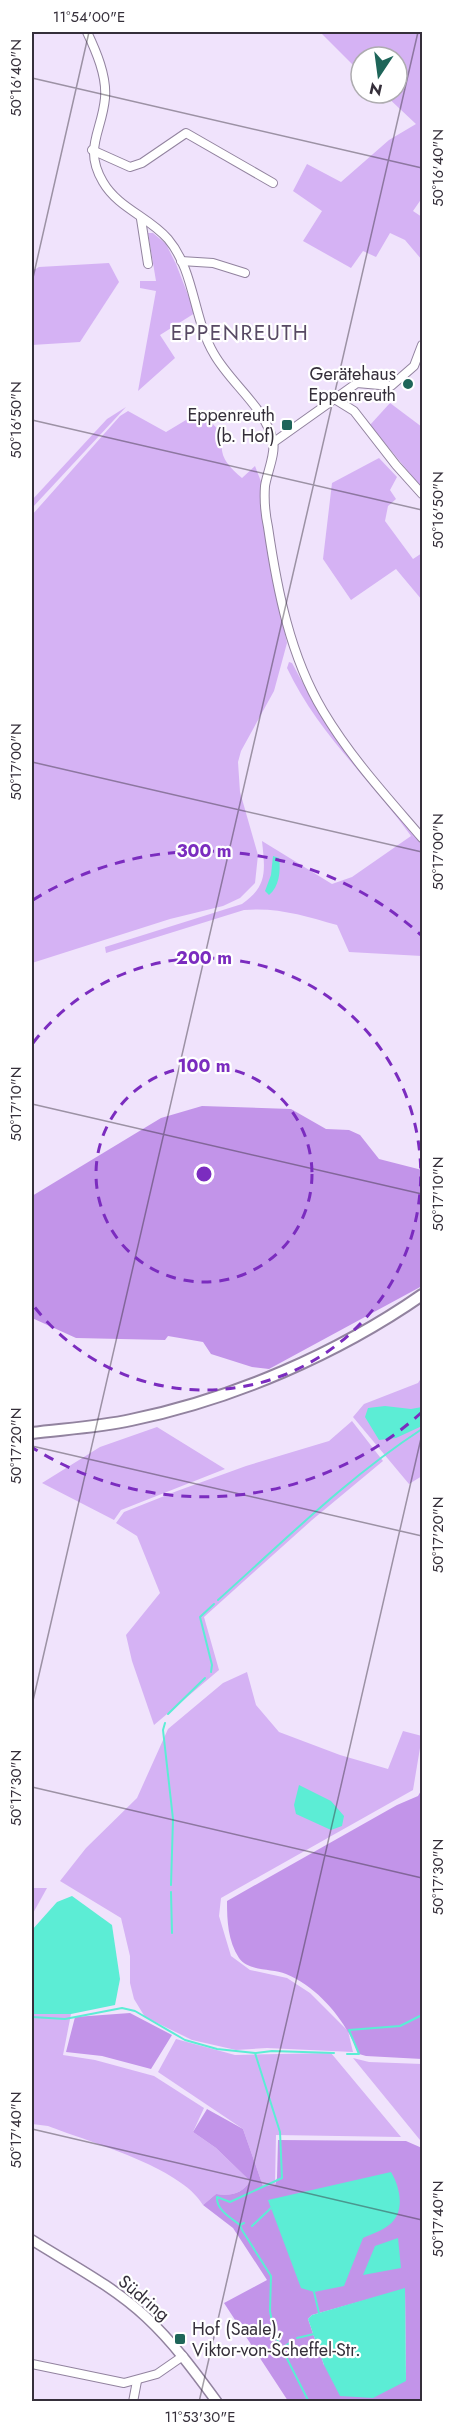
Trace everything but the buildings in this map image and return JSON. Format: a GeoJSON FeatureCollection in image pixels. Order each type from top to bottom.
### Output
{"type":"FeatureCollection","features":[{"type":"Feature","properties":{"kind":"main road"},"geometry":{"type":"LineString","coordinates":[[32,1433],[131,1420],[229,1393],[362,1332],[423,1295]]}},
{"type":"Feature","properties":{"kind":"street"},"geometry":{"type":"LineString","coordinates":[[87,32],[101,71],[105,97],[92,150],[103,183],[118,201],[167,238],[181,261],[212,352],[224,370],[256,405],[274,442],[265,485],[265,506],[274,564],[294,646],[306,678],[332,724],[361,766],[423,838]]}},
{"type":"Feature","properties":{"kind":"street"},"geometry":{"type":"LineString","coordinates":[[92,150],[130,167],[142,163],[186,133],[273,183]]}},
{"type":"Feature","properties":{"kind":"street"},"geometry":{"type":"LineString","coordinates":[[141,219],[148,264]]}},
{"type":"Feature","properties":{"kind":"street"},"geometry":{"type":"LineString","coordinates":[[181,261],[213,263],[245,273]]}},
{"type":"Feature","properties":{"kind":"street"},"geometry":{"type":"LineString","coordinates":[[274,442],[357,383],[367,382],[378,386],[391,386],[414,366],[423,345]]}},
{"type":"Feature","properties":{"kind":"street"},"geometry":{"type":"LineString","coordinates":[[333,398],[354,411],[423,494]]}},
{"type":"Feature","properties":{"kind":"street","name":"Südring"},"geometry":{"type":"LineString","coordinates":[[32,2240],[146,2316],[183,2356],[217,2402]]}},
{"type":"Feature","properties":{"kind":"street"},"geometry":{"type":"LineString","coordinates":[[32,2364],[112,2382],[137,2381],[157,2374],[183,2356]]}},
{"type":"Feature","properties":{"kind":"street"},"geometry":{"type":"LineString","coordinates":[[133,2402],[137,2381]]}},
{"type":"Feature","properties":{"kind":"shaded area"},"geometry":{"type":"Polygon","coordinates":[[[320,32],[422,32],[422,198],[413,211],[422,217],[422,260],[405,240],[390,233],[376,257],[363,251],[351,268],[303,241],[322,211],[293,191],[307,164],[341,182],[389,140],[416,124],[396,105],[409,105],[409,45],[349,45],[349,61],[320,32]]]}},
{"type":"Feature","properties":{"kind":"shaded area"},"geometry":{"type":"Polygon","coordinates":[[[148,233],[153,233],[166,244],[195,313],[160,335],[175,358],[138,391],[156,291],[140,288],[140,281],[156,281],[148,233]]]}},
{"type":"Feature","properties":{"kind":"shaded area"},"geometry":{"type":"Polygon","coordinates":[[[109,263],[119,282],[80,342],[32,345],[32,271],[39,267],[109,263]]]}},
{"type":"Feature","properties":{"kind":"shaded area"},"geometry":{"type":"Polygon","coordinates":[[[390,403],[422,427],[421,487],[370,425],[390,403]]]}},
{"type":"Feature","properties":{"kind":"shaded area"},"geometry":{"type":"Polygon","coordinates":[[[126,407],[32,508],[32,500],[107,419],[126,407]]]}},
{"type":"Feature","properties":{"kind":"shaded area"},"geometry":{"type":"Polygon","coordinates":[[[128,411],[166,432],[201,411],[223,435],[222,449],[228,464],[242,478],[255,466],[265,492],[271,569],[287,643],[274,691],[241,751],[238,762],[240,792],[258,855],[255,883],[240,898],[223,906],[170,919],[32,963],[32,515],[120,416],[128,411]]]}},
{"type":"Feature","properties":{"kind":"shaded area"},"geometry":{"type":"Polygon","coordinates":[[[379,458],[397,477],[390,490],[396,499],[388,506],[385,521],[413,559],[422,553],[422,600],[396,569],[351,600],[323,559],[332,483],[379,458]]]}},
{"type":"Feature","properties":{"kind":"shaded area"},"geometry":{"type":"Polygon","coordinates":[[[289,662],[292,663],[320,711],[352,756],[422,843],[422,956],[349,952],[337,925],[291,913],[256,909],[244,910],[106,953],[105,947],[242,904],[257,891],[261,884],[264,869],[262,841],[332,884],[352,877],[411,836],[313,713],[287,668],[289,662]]]}},
{"type":"Feature","properties":{"kind":"shaded area"},"geometry":{"type":"Polygon","coordinates":[[[273,856],[279,858],[280,868],[275,888],[269,895],[265,891],[271,875],[273,856]]]}},
{"type":"Feature","properties":{"kind":"shaded area"},"geometry":{"type":"Polygon","coordinates":[[[202,1106],[291,1109],[326,1129],[349,1130],[360,1135],[379,1159],[422,1170],[422,1286],[269,1369],[252,1367],[211,1354],[203,1342],[168,1336],[165,1340],[76,1338],[32,1318],[32,1196],[161,1118],[202,1106]]]}},
{"type":"Feature","properties":{"kind":"shaded area"},"geometry":{"type":"Polygon","coordinates":[[[422,1377],[422,1476],[409,1484],[353,1417],[364,1404],[418,1383],[422,1377]]]}},
{"type":"Feature","properties":{"kind":"shaded area"},"geometry":{"type":"Polygon","coordinates":[[[385,1406],[411,1409],[422,1407],[422,1426],[396,1438],[379,1440],[365,1417],[368,1408],[385,1406]]]}},
{"type":"Feature","properties":{"kind":"shaded area"},"geometry":{"type":"Polygon","coordinates":[[[352,1421],[383,1461],[312,1520],[204,1617],[219,1670],[154,1725],[132,1661],[126,1635],[160,1593],[137,1536],[116,1523],[124,1512],[177,1491],[246,1466],[329,1441],[352,1421]]]}},
{"type":"Feature","properties":{"kind":"shaded area"},"geometry":{"type":"Polygon","coordinates":[[[157,1427],[225,1469],[121,1510],[114,1520],[42,1483],[100,1447],[157,1427]]]}},
{"type":"Feature","properties":{"kind":"shaded area"},"geometry":{"type":"Polygon","coordinates":[[[247,1672],[256,1705],[279,1732],[340,1755],[388,1769],[403,1731],[422,1736],[413,1790],[221,1898],[219,1916],[231,1956],[250,1970],[287,1978],[310,1993],[348,2031],[353,2052],[267,2048],[236,2050],[192,2040],[145,2017],[134,1999],[130,1983],[130,1956],[121,1918],[60,1881],[86,1848],[137,1798],[168,1729],[223,1683],[247,1672]]]}},
{"type":"Feature","properties":{"kind":"shaded area"},"geometry":{"type":"Polygon","coordinates":[[[299,1785],[331,1801],[344,1816],[342,1826],[331,1830],[296,1814],[294,1805],[299,1785]]]}},
{"type":"Feature","properties":{"kind":"shaded area"},"geometry":{"type":"Polygon","coordinates":[[[422,1789],[422,2059],[366,2056],[359,2054],[339,2018],[310,1988],[286,1974],[249,1966],[239,1958],[230,1938],[227,1901],[397,1805],[418,1796],[422,1789]]]}},
{"type":"Feature","properties":{"kind":"shaded area"},"geometry":{"type":"Polygon","coordinates":[[[32,1888],[47,1888],[32,1915],[32,1888]]]}},
{"type":"Feature","properties":{"kind":"shaded area"},"geometry":{"type":"Polygon","coordinates":[[[72,1896],[112,1925],[120,1979],[115,2005],[71,2014],[32,2014],[32,1930],[57,1902],[72,1896]]]}},
{"type":"Feature","properties":{"kind":"shaded area"},"geometry":{"type":"Polygon","coordinates":[[[130,2013],[172,2035],[151,2069],[102,2056],[66,2052],[75,2017],[130,2013]]]}},
{"type":"Feature","properties":{"kind":"shaded area"},"geometry":{"type":"Polygon","coordinates":[[[32,2014],[71,2014],[63,2055],[95,2060],[154,2076],[204,2108],[193,2132],[216,2148],[250,2181],[247,2185],[236,2193],[216,2194],[203,2205],[192,2191],[175,2179],[133,2157],[48,2126],[32,2124],[32,2014]]]}},
{"type":"Feature","properties":{"kind":"shaded area"},"geometry":{"type":"Polygon","coordinates":[[[176,2039],[235,2055],[331,2053],[401,2137],[276,2135],[275,2185],[263,2186],[243,2129],[158,2072],[176,2039]]]}},
{"type":"Feature","properties":{"kind":"shaded area"},"geometry":{"type":"Polygon","coordinates":[[[353,2058],[369,2062],[422,2064],[420,2140],[353,2058]]]}},
{"type":"Feature","properties":{"kind":"shaded area"},"geometry":{"type":"Polygon","coordinates":[[[207,2109],[243,2129],[263,2186],[275,2185],[278,2140],[406,2141],[422,2148],[422,2401],[288,2401],[224,2303],[267,2280],[233,2228],[203,2205],[216,2194],[227,2195],[240,2191],[250,2181],[216,2148],[193,2132],[207,2109]],[[405,2289],[312,2315],[308,2319],[324,2365],[406,2381],[405,2289]]]}},
{"type":"Feature","properties":{"kind":"shaded area"},"geometry":{"type":"Polygon","coordinates":[[[391,2172],[399,2192],[398,2213],[386,2227],[363,2238],[344,2286],[314,2292],[301,2288],[268,2200],[391,2172]]]}},
{"type":"Feature","properties":{"kind":"shaded area"},"geometry":{"type":"Polygon","coordinates":[[[398,2238],[401,2268],[363,2275],[375,2246],[398,2238]]]}},
{"type":"Feature","properties":{"kind":"shaded area"},"geometry":{"type":"Polygon","coordinates":[[[405,2288],[406,2381],[373,2398],[340,2396],[324,2365],[308,2319],[312,2315],[405,2288]]]}},
{"type":"Feature","properties":{"kind":"waterway"},"geometry":{"type":"LineString","coordinates":[[218,1600],[342,1489],[422,1429]]}},
{"type":"Feature","properties":{"kind":"waterway"},"geometry":{"type":"LineString","coordinates":[[211,1672],[212,1665],[200,1617],[214,1604]]}},
{"type":"Feature","properties":{"kind":"waterway"},"geometry":{"type":"LineString","coordinates":[[168,1714],[205,1678]]}},
{"type":"Feature","properties":{"kind":"waterway"},"geometry":{"type":"LineString","coordinates":[[165,1723],[163,1730],[173,1819],[171,1885]]}},
{"type":"Feature","properties":{"kind":"waterway"},"geometry":{"type":"LineString","coordinates":[[171,1892],[172,1933]]}},
{"type":"Feature","properties":{"kind":"waterway"},"geometry":{"type":"LineString","coordinates":[[32,2017],[65,2019],[122,2008],[135,2011],[185,2040],[217,2049],[255,2053],[280,2132],[282,2178],[230,2202],[217,2197],[221,2210],[240,2225]]}},
{"type":"Feature","properties":{"kind":"waterway"},"geometry":{"type":"LineString","coordinates":[[347,2054],[359,2054],[349,2030],[400,2026],[422,2015]]}},
{"type":"Feature","properties":{"kind":"waterway"},"geometry":{"type":"LineString","coordinates":[[256,2053],[272,2051],[334,2053]]}},
{"type":"Feature","properties":{"kind":"waterway"},"geometry":{"type":"LineString","coordinates":[[252,2226],[271,2208]]}},
{"type":"Feature","properties":{"kind":"waterway"},"geometry":{"type":"LineString","coordinates":[[244,2223],[240,2225],[242,2230],[271,2276],[270,2311],[274,2333],[309,2402]]}},
{"type":"Feature","properties":{"kind":"waterway"},"geometry":{"type":"LineString","coordinates":[[314,2292],[319,2313]]}},
{"type":"Feature","properties":{"kind":"waterway"},"geometry":{"type":"LineString","coordinates":[[297,2338],[314,2334]]}},
{"type":"Feature","properties":{"kind":"waterway"},"geometry":{"type":"LineString","coordinates":[[282,2348],[291,2342]]}},
{"type":"Feature","properties":{"kind":"place","name":"Gerätehaus Eppenreuth"},"geometry":{"type":"Point","coordinates":[408,384]}},
{"type":"Feature","properties":{"kind":"place","name":"Eppenreuth (b. Hof)"},"geometry":{"type":"Point","coordinates":[287,425]}},
{"type":"Feature","properties":{"kind":"place","name":"Hof (Saale), Viktor-von-Scheffel-Str."},"geometry":{"type":"Point","coordinates":[180,2339]}},
{"type":"Feature","properties":{"kind":"district","name":"EPPENREUTH"},"geometry":{"type":"Point","coordinates":[240,333]}}]}
